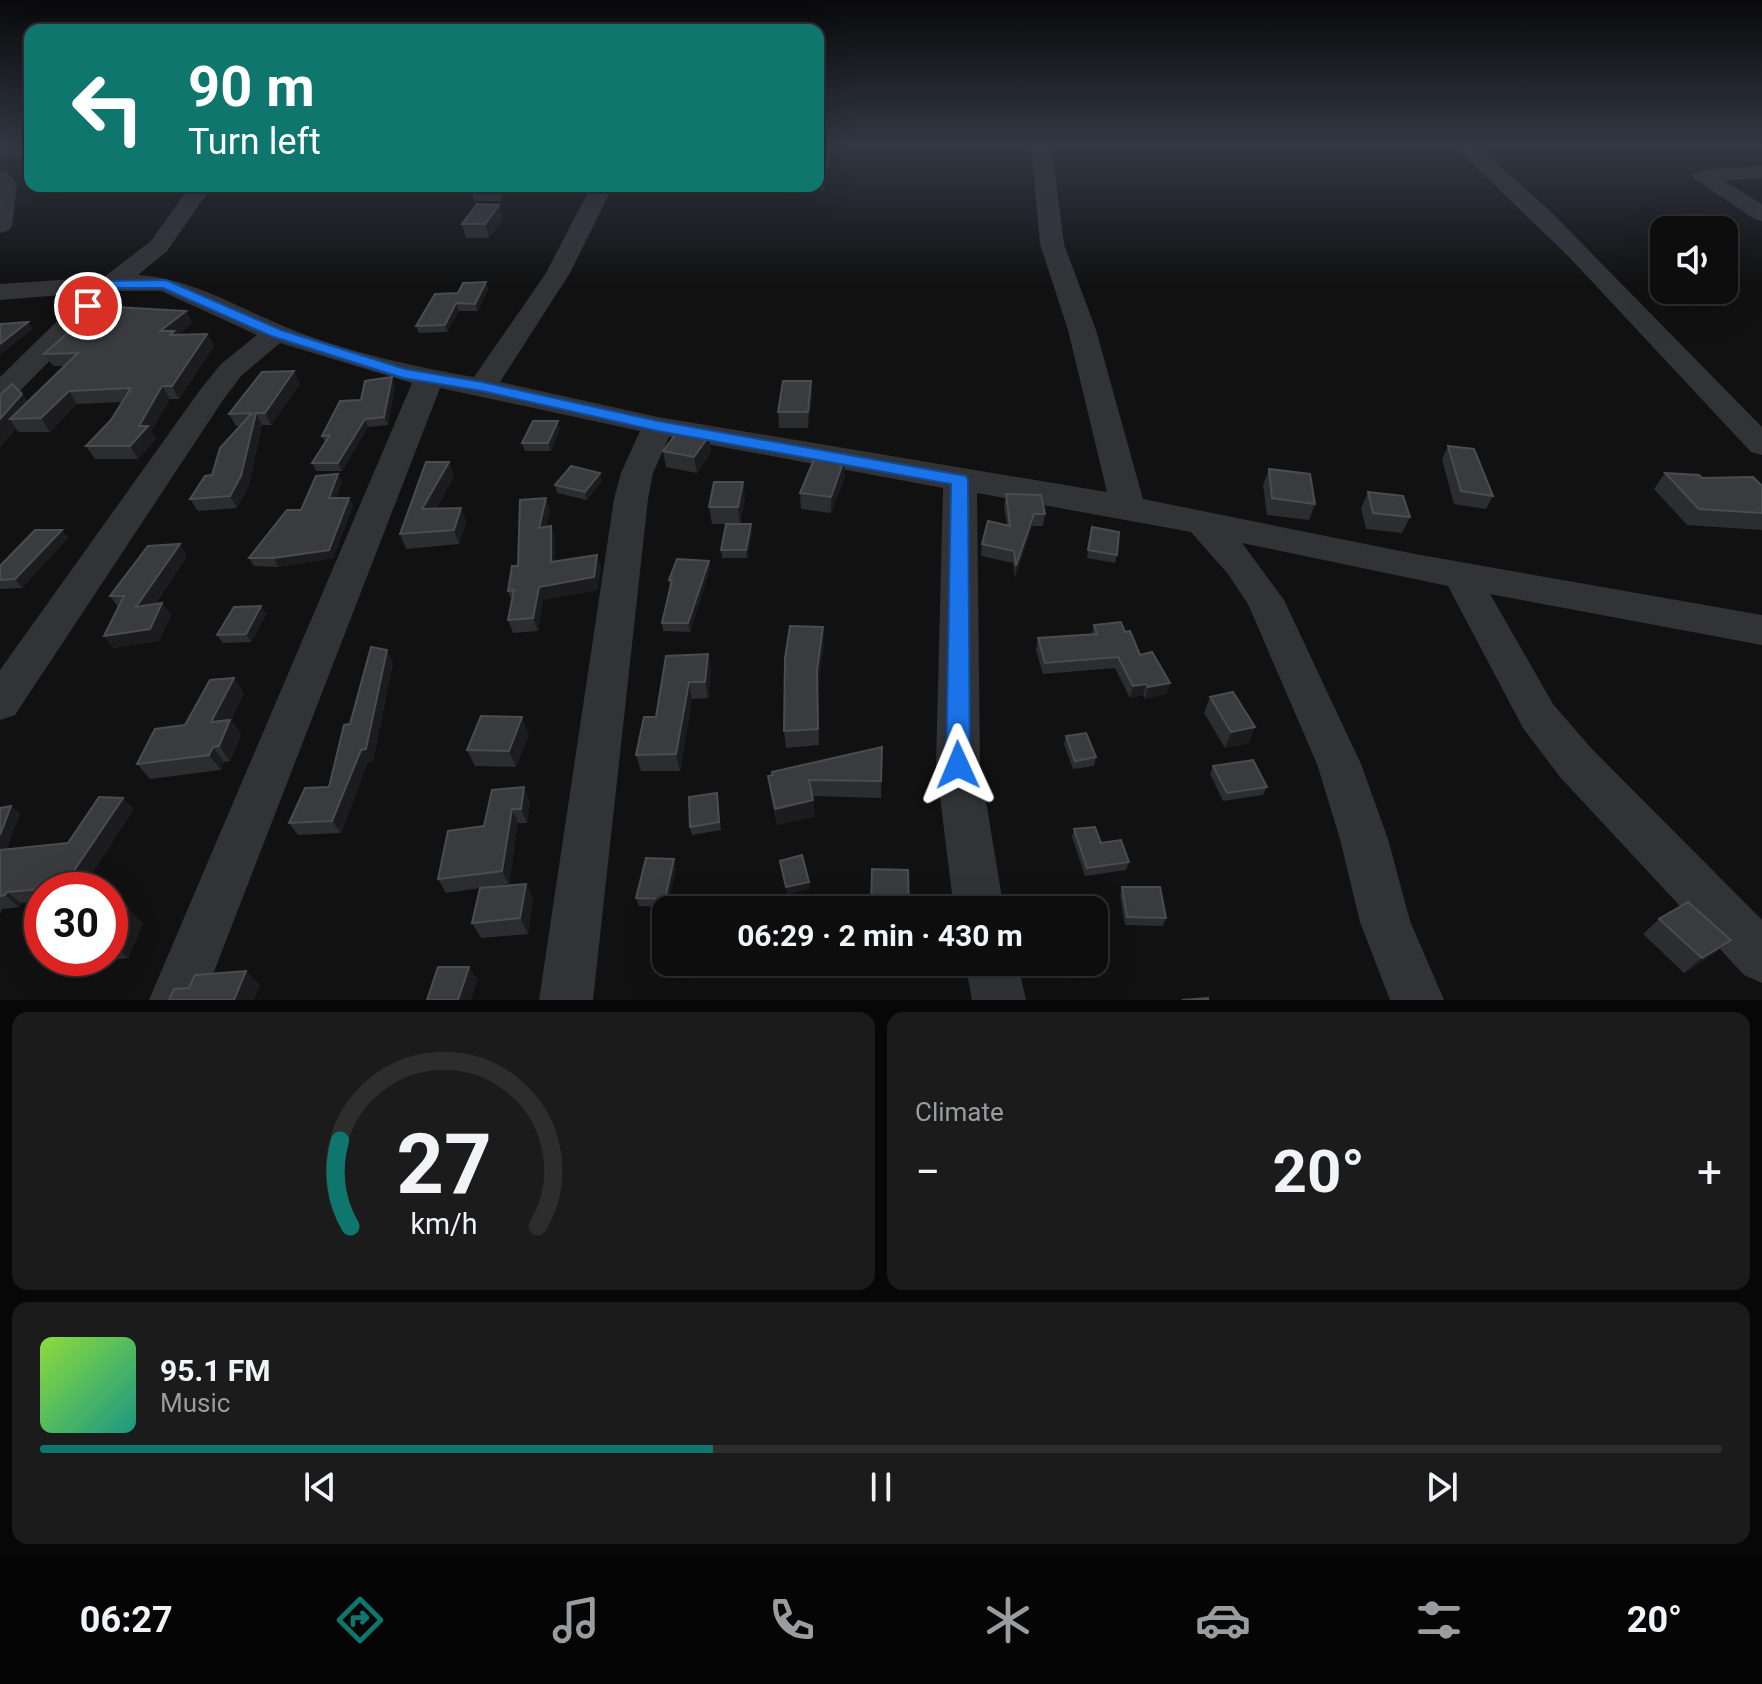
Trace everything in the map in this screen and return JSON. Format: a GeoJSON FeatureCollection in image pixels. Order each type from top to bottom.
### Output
{"type":"FeatureCollection","features":[{"type":"Feature","properties":{"kind":"street"},"geometry":{"type":"LineString","coordinates":[[0,226],[5,191]]}},
{"type":"Feature","properties":{"kind":"street"},"geometry":{"type":"LineString","coordinates":[[1046,191],[1052,244],[1082,330],[1128,507]]}},
{"type":"Feature","properties":{"kind":"street"},"geometry":{"type":"LineString","coordinates":[[1512,191],[1590,265],[1699,384],[1762,445]]}},
{"type":"Feature","properties":{"kind":"street"},"geometry":{"type":"LineString","coordinates":[[1725,191],[1762,214]]}},
{"type":"Feature","properties":{"kind":"street"},"geometry":{"type":"LineString","coordinates":[[0,394],[110,284],[159,246],[197,192]]}},
{"type":"Feature","properties":{"kind":"street"},"geometry":{"type":"LineString","coordinates":[[482,387],[558,273],[599,192]]}},
{"type":"Feature","properties":{"kind":"street"},"geometry":{"type":"LineString","coordinates":[[0,292],[110,284],[166,284],[276,333],[370,364],[429,378],[658,426],[1128,507],[1461,576],[1762,630]]}},
{"type":"Feature","properties":{"kind":"street"},"geometry":{"type":"LineString","coordinates":[[0,703],[211,396],[231,370],[276,333]]}},
{"type":"Feature","properties":{"kind":"street"},"geometry":{"type":"LineString","coordinates":[[176,1000],[429,378]]}},
{"type":"Feature","properties":{"kind":"street"},"geometry":{"type":"LineString","coordinates":[[566,1000],[631,499],[637,473],[658,426]]}},
{"type":"Feature","properties":{"kind":"street"},"geometry":{"type":"LineString","coordinates":[[960,480],[958,765],[977,896]]}},
{"type":"Feature","properties":{"kind":"street"},"geometry":{"type":"LineString","coordinates":[[1204,524],[1241,565],[1265,600],[1339,764],[1364,839],[1385,922],[1417,1000]]}},
{"type":"Feature","properties":{"kind":"street"},"geometry":{"type":"LineString","coordinates":[[1461,576],[1538,716],[1576,763],[1762,957]]}},
{"type":"Feature","properties":{"kind":"street"},"geometry":{"type":"LineString","coordinates":[[994,976],[999,1000]]}},
{"type":"Feature","properties":{"kind":"building"},"geometry":{"type":"Polygon","coordinates":[[[477,204],[499,205],[485,224],[462,224],[477,204]]]}},
{"type":"Feature","properties":{"kind":"building"},"geometry":{"type":"Polygon","coordinates":[[[486,282],[475,304],[456,303],[445,325],[416,326],[435,294],[458,293],[463,283],[486,282]]]}},
{"type":"Feature","properties":{"kind":"building"},"geometry":{"type":"Polygon","coordinates":[[[116,307],[186,311],[160,331],[174,331],[170,335],[207,334],[172,386],[162,386],[139,426],[148,426],[130,446],[86,446],[111,420],[131,388],[69,391],[41,418],[10,419],[78,353],[44,354],[79,323],[94,322],[116,307]]]}},
{"type":"Feature","properties":{"kind":"building"},"geometry":{"type":"Polygon","coordinates":[[[28,322],[0,344],[0,324],[28,322]]]}},
{"type":"Feature","properties":{"kind":"building"},"geometry":{"type":"Polygon","coordinates":[[[294,371],[265,413],[256,413],[241,476],[230,496],[190,499],[205,476],[212,475],[220,448],[252,413],[229,414],[262,372],[294,371]]]}},
{"type":"Feature","properties":{"kind":"building"},"geometry":{"type":"Polygon","coordinates":[[[392,377],[384,417],[365,419],[338,463],[312,463],[330,435],[322,436],[340,401],[361,400],[365,381],[392,377]]]}},
{"type":"Feature","properties":{"kind":"building"},"geometry":{"type":"Polygon","coordinates":[[[783,381],[811,381],[808,412],[778,412],[783,381]]]}},
{"type":"Feature","properties":{"kind":"building"},"geometry":{"type":"Polygon","coordinates":[[[12,384],[22,394],[0,419],[0,395],[12,384]]]}},
{"type":"Feature","properties":{"kind":"building"},"geometry":{"type":"Polygon","coordinates":[[[533,421],[558,421],[548,443],[522,443],[533,421]]]}},
{"type":"Feature","properties":{"kind":"building"},"geometry":{"type":"Polygon","coordinates":[[[678,431],[709,436],[694,457],[663,451],[678,431]]]}},
{"type":"Feature","properties":{"kind":"building"},"geometry":{"type":"Polygon","coordinates":[[[1448,446],[1474,449],[1493,496],[1461,491],[1448,446]]]}},
{"type":"Feature","properties":{"kind":"building"},"geometry":{"type":"Polygon","coordinates":[[[815,457],[844,460],[831,497],[800,493],[815,457]]]}},
{"type":"Feature","properties":{"kind":"building"},"geometry":{"type":"Polygon","coordinates":[[[426,462],[449,462],[422,509],[461,508],[454,530],[400,534],[426,462]]]}},
{"type":"Feature","properties":{"kind":"building"},"geometry":{"type":"Polygon","coordinates":[[[571,466],[600,473],[585,492],[555,485],[571,466]]]}},
{"type":"Feature","properties":{"kind":"building"},"geometry":{"type":"Polygon","coordinates":[[[1269,469],[1310,474],[1315,504],[1272,498],[1269,469]]]}},
{"type":"Feature","properties":{"kind":"building"},"geometry":{"type":"Polygon","coordinates":[[[1665,473],[1699,475],[1702,478],[1753,477],[1762,486],[1762,513],[1699,509],[1665,473]]]}},
{"type":"Feature","properties":{"kind":"building"},"geometry":{"type":"Polygon","coordinates":[[[338,474],[329,498],[349,498],[329,550],[274,558],[249,558],[287,510],[301,510],[316,476],[338,474]]]}},
{"type":"Feature","properties":{"kind":"building"},"geometry":{"type":"Polygon","coordinates":[[[714,482],[743,482],[738,507],[709,507],[714,482]]]}},
{"type":"Feature","properties":{"kind":"building"},"geometry":{"type":"Polygon","coordinates":[[[1368,492],[1403,496],[1410,517],[1373,513],[1368,492]]]}},
{"type":"Feature","properties":{"kind":"building"},"geometry":{"type":"Polygon","coordinates":[[[1006,494],[1041,495],[1045,514],[1034,514],[1016,566],[1014,551],[982,544],[988,521],[1010,526],[1006,494]]]}},
{"type":"Feature","properties":{"kind":"building"},"geometry":{"type":"Polygon","coordinates":[[[546,498],[539,528],[551,526],[551,562],[597,555],[594,577],[539,587],[533,618],[508,620],[514,590],[508,591],[512,566],[518,566],[520,500],[546,498]]]}},
{"type":"Feature","properties":{"kind":"building"},"geometry":{"type":"Polygon","coordinates":[[[726,524],[751,524],[746,550],[721,550],[726,524]]]}},
{"type":"Feature","properties":{"kind":"building"},"geometry":{"type":"Polygon","coordinates":[[[1092,527],[1119,532],[1117,555],[1088,550],[1092,527]]]}},
{"type":"Feature","properties":{"kind":"building"},"geometry":{"type":"Polygon","coordinates":[[[35,530],[62,530],[15,579],[0,580],[0,566],[35,530]]]}},
{"type":"Feature","properties":{"kind":"building"},"geometry":{"type":"Polygon","coordinates":[[[180,544],[136,607],[162,603],[150,629],[104,636],[124,596],[110,596],[148,546],[180,544]]]}},
{"type":"Feature","properties":{"kind":"building"},"geometry":{"type":"Polygon","coordinates":[[[677,559],[709,561],[688,623],[662,623],[672,580],[669,580],[677,559]]]}},
{"type":"Feature","properties":{"kind":"building"},"geometry":{"type":"Polygon","coordinates":[[[261,606],[246,634],[217,635],[234,607],[261,606]]]}},
{"type":"Feature","properties":{"kind":"building"},"geometry":{"type":"Polygon","coordinates":[[[1121,622],[1125,632],[1130,631],[1140,655],[1152,652],[1170,683],[1133,686],[1118,657],[1045,663],[1038,638],[1097,634],[1094,625],[1121,622]]]}},
{"type":"Feature","properties":{"kind":"building"},"geometry":{"type":"Polygon","coordinates":[[[790,626],[823,627],[817,670],[818,729],[784,731],[785,658],[790,626]]]}},
{"type":"Feature","properties":{"kind":"building"},"geometry":{"type":"Polygon","coordinates":[[[371,647],[387,650],[366,749],[361,750],[332,821],[289,823],[305,788],[329,787],[344,725],[350,724],[371,647]]]}},
{"type":"Feature","properties":{"kind":"building"},"geometry":{"type":"Polygon","coordinates":[[[708,654],[705,682],[689,682],[676,754],[636,755],[644,717],[656,717],[666,656],[708,654]]]}},
{"type":"Feature","properties":{"kind":"building"},"geometry":{"type":"Polygon","coordinates":[[[234,678],[211,722],[230,720],[219,746],[213,747],[209,755],[137,764],[155,729],[185,725],[210,680],[234,678]]]}},
{"type":"Feature","properties":{"kind":"building"},"geometry":{"type":"Polygon","coordinates":[[[1233,692],[1255,727],[1231,732],[1210,697],[1233,692]]]}},
{"type":"Feature","properties":{"kind":"building"},"geometry":{"type":"Polygon","coordinates":[[[481,716],[522,717],[509,751],[467,750],[481,716]]]}},
{"type":"Feature","properties":{"kind":"building"},"geometry":{"type":"Polygon","coordinates":[[[1086,733],[1096,757],[1075,761],[1066,736],[1086,733]]]}},
{"type":"Feature","properties":{"kind":"building"},"geometry":{"type":"Polygon","coordinates":[[[882,747],[881,781],[809,780],[813,800],[775,809],[768,776],[773,775],[772,772],[882,747]]]}},
{"type":"Feature","properties":{"kind":"building"},"geometry":{"type":"Polygon","coordinates":[[[1253,760],[1267,787],[1227,793],[1213,766],[1253,760]]]}},
{"type":"Feature","properties":{"kind":"building"},"geometry":{"type":"Polygon","coordinates":[[[524,787],[521,809],[512,809],[502,871],[438,879],[448,831],[484,826],[492,790],[524,787]]]}},
{"type":"Feature","properties":{"kind":"building"},"geometry":{"type":"Polygon","coordinates":[[[717,793],[719,822],[690,827],[689,797],[717,793]]]}},
{"type":"Feature","properties":{"kind":"building"},"geometry":{"type":"Polygon","coordinates":[[[99,797],[123,798],[73,872],[24,872],[24,890],[0,896],[0,850],[68,843],[99,797]]]}},
{"type":"Feature","properties":{"kind":"building"},"geometry":{"type":"Polygon","coordinates":[[[11,806],[0,835],[0,808],[11,806]]]}},
{"type":"Feature","properties":{"kind":"building"},"geometry":{"type":"Polygon","coordinates":[[[1095,827],[1101,843],[1121,840],[1129,862],[1087,868],[1074,829],[1095,827]]]}},
{"type":"Feature","properties":{"kind":"building"},"geometry":{"type":"Polygon","coordinates":[[[802,855],[809,882],[786,887],[780,861],[802,855]]]}},
{"type":"Feature","properties":{"kind":"building"},"geometry":{"type":"Polygon","coordinates":[[[646,858],[674,859],[666,896],[636,898],[646,858]]]}},
{"type":"Feature","properties":{"kind":"building"},"geometry":{"type":"Polygon","coordinates":[[[872,869],[908,870],[909,896],[871,896],[872,869]]]}},
{"type":"Feature","properties":{"kind":"building"},"geometry":{"type":"Polygon","coordinates":[[[526,884],[520,918],[472,923],[480,888],[526,884]]]}},
{"type":"Feature","properties":{"kind":"building"},"geometry":{"type":"Polygon","coordinates":[[[1122,887],[1160,887],[1166,918],[1127,917],[1122,887]]]}},
{"type":"Feature","properties":{"kind":"building"},"geometry":{"type":"Polygon","coordinates":[[[1688,902],[1731,940],[1702,958],[1659,919],[1688,902]]]}},
{"type":"Feature","properties":{"kind":"building"},"geometry":{"type":"Polygon","coordinates":[[[438,967],[469,967],[458,1000],[427,1000],[438,967]]]}},
{"type":"Feature","properties":{"kind":"building"},"geometry":{"type":"Polygon","coordinates":[[[246,971],[234,1000],[169,1000],[174,989],[189,988],[195,975],[246,971]]]}},
{"type":"Feature","properties":{"kind":"route"},"geometry":{"type":"LineString","coordinates":[[88,306],[110,284],[166,284],[276,333],[403,373],[658,426],[960,480],[958,765]]}}]}
